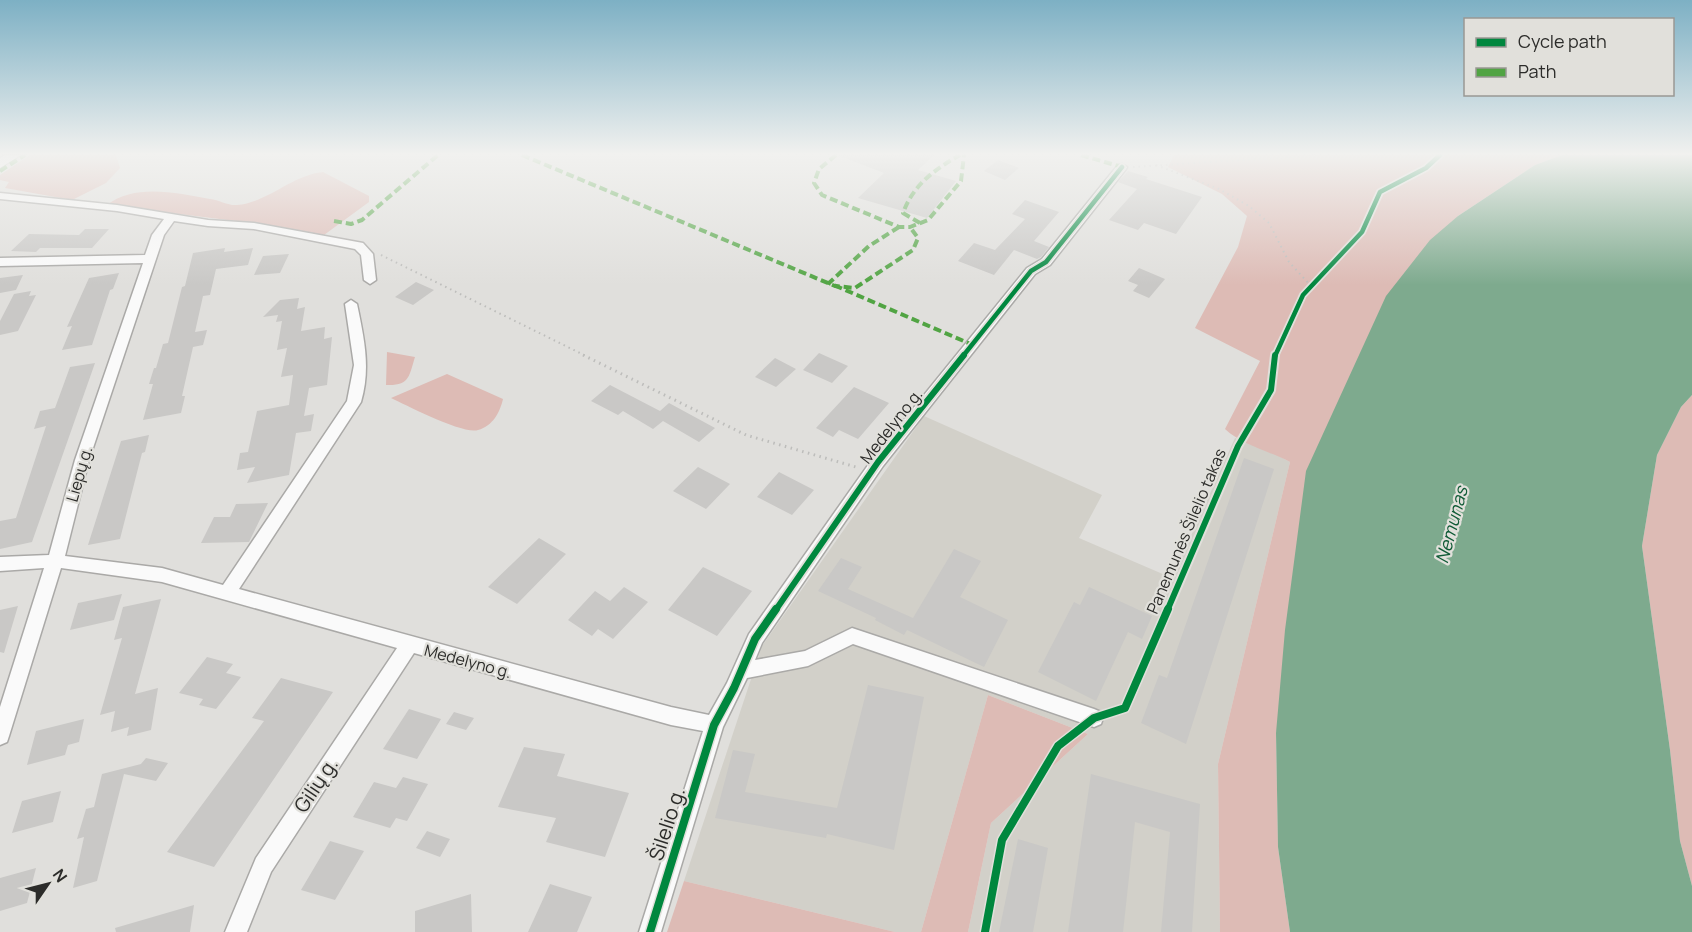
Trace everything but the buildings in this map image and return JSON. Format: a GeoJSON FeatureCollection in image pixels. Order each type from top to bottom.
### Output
{"type":"FeatureCollection","features":[{"type":"Feature","properties":{"kind":"street"},"geometry":{"type":"LineString","coordinates":[[24,198],[117,208],[171,218],[254,226],[359,246],[367,254],[370,280]]}},
{"type":"Feature","properties":{"kind":"street","name":"Medelyno g."},"geometry":{"type":"LineString","coordinates":[[0,564],[55,561],[162,574],[409,645],[671,716],[714,725],[755,639],[871,472],[1031,271],[1046,262],[1097,198]]}},
{"type":"Feature","properties":{"kind":"street","name":"Liepų g."},"geometry":{"type":"LineString","coordinates":[[0,736],[55,561],[82,460],[149,259],[158,235],[171,218]]}},
{"type":"Feature","properties":{"kind":"street"},"geometry":{"type":"LineString","coordinates":[[0,262],[149,259]]}},
{"type":"Feature","properties":{"kind":"street"},"geometry":{"type":"LineString","coordinates":[[227,593],[354,402],[361,384],[361,362],[351,304]]}},
{"type":"Feature","properties":{"kind":"street"},"geometry":{"type":"LineString","coordinates":[[741,671],[808,658],[852,636],[1094,718]]}},
{"type":"Feature","properties":{"kind":"street","name":"Gilių g."},"geometry":{"type":"LineString","coordinates":[[236,932],[263,865],[409,645]]}},
{"type":"Feature","properties":{"kind":"street","name":"Šilelio g."},"geometry":{"type":"LineString","coordinates":[[650,932],[714,725]]}},
{"type":"Feature","properties":{"kind":"path"},"geometry":{"type":"LineString","coordinates":[[1236,198],[1249,206],[1269,223],[1290,262],[1309,288],[1318,278]]}},
{"type":"Feature","properties":{"kind":"path"},"geometry":{"type":"LineString","coordinates":[[363,249],[379,253],[415,273],[746,435],[871,472]]}},
{"type":"Feature","properties":{"kind":"shaded area"},"geometry":{"type":"Polygon","coordinates":[[[117,198],[206,198],[231,205],[260,199],[369,198],[369,202],[324,235],[276,226],[107,205],[117,198]]]}},
{"type":"Feature","properties":{"kind":"shaded area"},"geometry":{"type":"Polygon","coordinates":[[[1227,198],[1484,198],[1458,216],[1276,733],[1278,847],[1290,932],[1220,932],[1218,764],[1290,462],[1248,444],[1225,429],[1260,361],[1195,328],[1238,247],[1247,216],[1227,198]]]}},
{"type":"Feature","properties":{"kind":"shaded area"},"geometry":{"type":"Polygon","coordinates":[[[387,352],[415,357],[407,378],[400,384],[386,385],[387,352]]]}},
{"type":"Feature","properties":{"kind":"shaded area"},"geometry":{"type":"Polygon","coordinates":[[[447,374],[503,399],[492,422],[478,430],[461,428],[391,398],[447,374]]]}},
{"type":"Feature","properties":{"kind":"shaded area"},"geometry":{"type":"Polygon","coordinates":[[[1692,395],[1692,886],[1680,841],[1642,546],[1657,455],[1681,407],[1692,395]]]}},
{"type":"Feature","properties":{"kind":"shaded area"},"geometry":{"type":"Polygon","coordinates":[[[924,416],[1102,495],[1079,538],[1172,578],[1235,438],[1290,462],[1218,764],[1220,932],[968,932],[991,823],[1088,734],[988,695],[921,932],[895,932],[684,881],[762,646],[924,416]]]}},
{"type":"Feature","properties":{"kind":"shaded area"},"geometry":{"type":"Polygon","coordinates":[[[988,695],[1088,734],[991,823],[968,932],[921,932],[988,695]]]}},
{"type":"Feature","properties":{"kind":"shaded area"},"geometry":{"type":"Polygon","coordinates":[[[684,881],[895,932],[667,932],[684,881]]]}},
{"type":"Feature","properties":{"kind":"water","name":"Nemunas"},"geometry":{"type":"Polygon","coordinates":[[[1484,198],[1692,198],[1692,395],[1681,407],[1657,455],[1642,546],[1680,841],[1692,886],[1692,932],[1290,932],[1278,847],[1276,733],[1285,630],[1306,471],[1386,296],[1430,240],[1458,216],[1484,198]]]}},
{"type":"Feature","properties":{"kind":"marked path"},"geometry":{"type":"LineString","coordinates":[[334,221],[351,224],[362,220],[387,198]]}},
{"type":"Feature","properties":{"kind":"marked path"},"geometry":{"type":"LineString","coordinates":[[626,198],[835,286],[855,288],[913,250],[918,238],[910,227]]}},
{"type":"Feature","properties":{"kind":"marked path"},"geometry":{"type":"LineString","coordinates":[[830,198],[899,227],[910,227],[928,220],[946,198]]}},
{"type":"Feature","properties":{"kind":"marked path"},"geometry":{"type":"LineString","coordinates":[[909,198],[903,213],[920,223]]}},
{"type":"Feature","properties":{"kind":"marked path"},"geometry":{"type":"LineString","coordinates":[[899,227],[869,246],[829,283],[973,345]]}},
{"type":"Feature","properties":{"kind":"cycle path"},"geometry":{"type":"LineString","coordinates":[[650,932],[714,725],[734,688],[755,639],[878,462],[1031,271],[1046,262],[1097,198]]}},
{"type":"Feature","properties":{"kind":"cycle path","name":"Panemunės Šilelio takas"},"geometry":{"type":"LineString","coordinates":[[985,932],[1002,840],[1058,746],[1094,718],[1125,708],[1238,446],[1271,390],[1275,352],[1303,295],[1362,232],[1377,198]]}}]}
